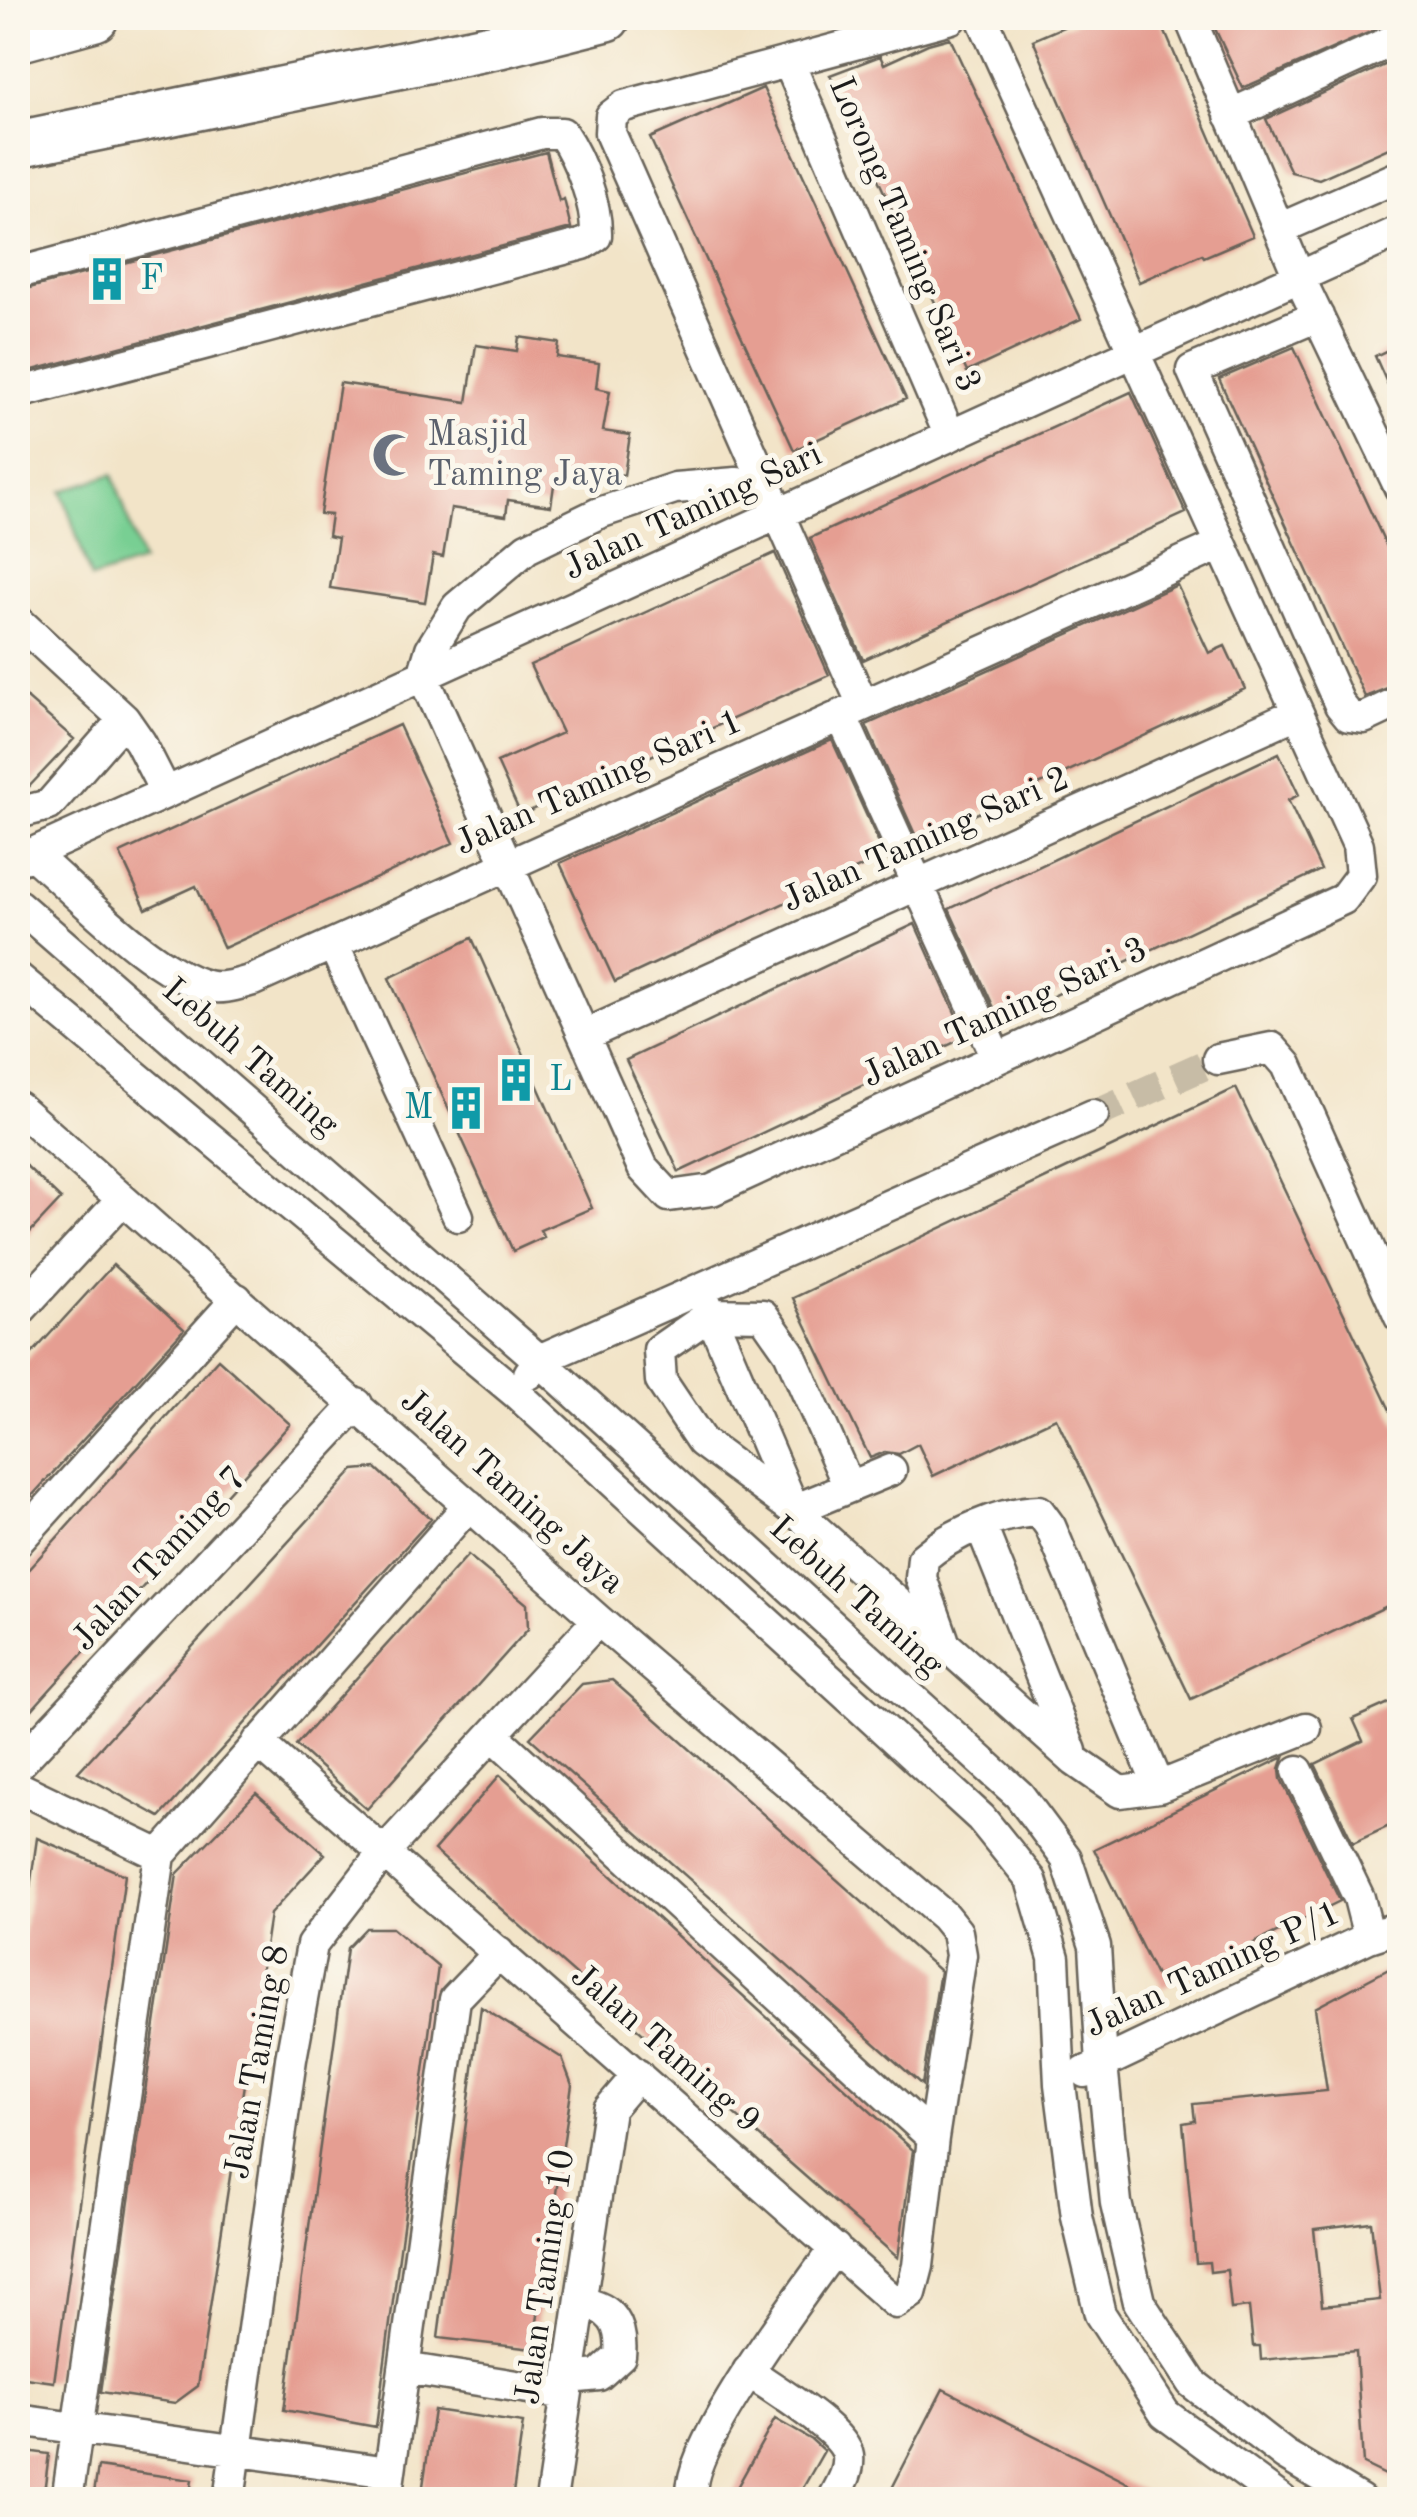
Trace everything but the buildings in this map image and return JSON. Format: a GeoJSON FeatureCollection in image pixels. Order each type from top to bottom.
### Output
{"type":"FeatureCollection","features":[{"type":"Feature","properties":{"kind":"highway"},"geometry":{"type":"LineString","coordinates":[[18,39],[94,18]]}},
{"type":"Feature","properties":{"kind":"highway"},"geometry":{"type":"LineString","coordinates":[[425,58],[519,18]]}},
{"type":"Feature","properties":{"kind":"highway"},"geometry":{"type":"LineString","coordinates":[[18,144],[500,45],[607,18]]}},
{"type":"Feature","properties":{"kind":"street"},"geometry":{"type":"LineString","coordinates":[[951,18],[624,106],[610,116],[610,133],[773,500],[917,884],[996,1058]]}},
{"type":"Feature","properties":{"kind":"street"},"geometry":{"type":"LineString","coordinates":[[982,18],[1297,713]]}},
{"type":"Feature","properties":{"kind":"street"},"geometry":{"type":"LineString","coordinates":[[1190,18],[1279,230],[1400,488]]}},
{"type":"Feature","properties":{"kind":"street"},"geometry":{"type":"LineString","coordinates":[[1230,115],[1400,37]]}},
{"type":"Feature","properties":{"kind":"street","name":"Lorong Taming Sari 3"},"geometry":{"type":"LineString","coordinates":[[789,63],[950,436]]}},
{"type":"Feature","properties":{"kind":"street"},"geometry":{"type":"LineString","coordinates":[[18,273],[542,133],[562,133],[572,149],[597,220],[596,236],[582,244],[18,393]]}},
{"type":"Feature","properties":{"kind":"street"},"geometry":{"type":"LineString","coordinates":[[1279,230],[1400,176]]}},
{"type":"Feature","properties":{"kind":"street","name":"Jalan Taming Sari"},"geometry":{"type":"LineString","coordinates":[[25,857],[422,676],[773,500],[950,436],[1400,231]]}},
{"type":"Feature","properties":{"kind":"street"},"geometry":{"type":"LineString","coordinates":[[1318,316],[1192,370],[1340,705],[1348,716],[1364,718],[1400,700]]}},
{"type":"Feature","properties":{"kind":"street"},"geometry":{"type":"LineString","coordinates":[[585,1034],[422,676],[430,649],[457,607],[527,548],[599,513],[675,488],[736,483],[773,500]]}},
{"type":"Feature","properties":{"kind":"street","name":"Jalan Taming Sari 1"},"geometry":{"type":"LineString","coordinates":[[25,857],[158,962],[207,986],[231,987],[1220,544]]}},
{"type":"Feature","properties":{"kind":"street"},"geometry":{"type":"LineString","coordinates":[[18,620],[124,719],[166,793]]}},
{"type":"Feature","properties":{"kind":"street","name":"Jalan Taming Sari 3"},"geometry":{"type":"LineString","coordinates":[[585,1034],[643,1168],[669,1196],[712,1190],[1343,899],[1361,875],[1358,844],[1297,713]]}},
{"type":"Feature","properties":{"kind":"street","name":"Jalan Taming Sari 2"},"geometry":{"type":"LineString","coordinates":[[585,1034],[1297,713]]}},
{"type":"Feature","properties":{"kind":"street"},"geometry":{"type":"LineString","coordinates":[[18,813],[49,805],[124,719]]}},
{"type":"Feature","properties":{"kind":"street","name":"Lebuh Taming"},"geometry":{"type":"LineString","coordinates":[[18,905],[539,1360],[1019,1795],[1066,1858],[1095,1946],[1116,2203],[1139,2302],[1192,2383],[1285,2455],[1360,2500]]}},
{"type":"Feature","properties":{"kind":"street"},"geometry":{"type":"LineString","coordinates":[[333,944],[458,1216]]}},
{"type":"Feature","properties":{"kind":"street"},"geometry":{"type":"LineString","coordinates":[[18,978],[516,1393],[982,1818],[1031,1880],[1054,1958],[1060,2084],[1078,2217],[1100,2314],[1165,2414],[1282,2500]]}},
{"type":"Feature","properties":{"kind":"street"},"geometry":{"type":"LineString","coordinates":[[1218,1059],[1272,1048],[1287,1064],[1400,1317]]}},
{"type":"Feature","properties":{"kind":"street","name":"Jalan Taming Jaya"},"geometry":{"type":"LineString","coordinates":[[18,1107],[598,1620],[944,1916],[957,1932],[961,1955],[933,2138]]}},
{"type":"Feature","properties":{"kind":"street"},"geometry":{"type":"LineString","coordinates":[[516,1393],[539,1360],[705,1302],[1092,1115]]}},
{"type":"Feature","properties":{"kind":"street"},"geometry":{"type":"LineString","coordinates":[[18,1312],[122,1200]]}},
{"type":"Feature","properties":{"kind":"street"},"geometry":{"type":"LineString","coordinates":[[18,1542],[236,1299]]}},
{"type":"Feature","properties":{"kind":"street"},"geometry":{"type":"LineString","coordinates":[[705,1302],[763,1315],[789,1352],[849,1487]]}},
{"type":"Feature","properties":{"kind":"street"},"geometry":{"type":"LineString","coordinates":[[705,1302],[659,1350],[661,1381],[702,1442],[794,1510],[1075,1761],[1120,1792],[1158,1787],[1306,1728]]}},
{"type":"Feature","properties":{"kind":"street"},"geometry":{"type":"LineString","coordinates":[[705,1302],[794,1510]]}},
{"type":"Feature","properties":{"kind":"street","name":"Jalan Taming 7"},"geometry":{"type":"LineString","coordinates":[[18,1765],[356,1404]]}},
{"type":"Feature","properties":{"kind":"street"},"geometry":{"type":"LineString","coordinates":[[794,1510],[891,1470]]}},
{"type":"Feature","properties":{"kind":"street"},"geometry":{"type":"LineString","coordinates":[[67,2500],[160,1855],[469,1505]]}},
{"type":"Feature","properties":{"kind":"street"},"geometry":{"type":"LineString","coordinates":[[871,1577],[923,1558],[937,1546],[1017,1512],[1039,1512],[1050,1526],[1158,1787]]}},
{"type":"Feature","properties":{"kind":"street"},"geometry":{"type":"LineString","coordinates":[[982,1526],[1075,1761]]}},
{"type":"Feature","properties":{"kind":"street"},"geometry":{"type":"LineString","coordinates":[[923,1558],[921,1578],[944,1642]]}},
{"type":"Feature","properties":{"kind":"street","name":"Jalan Taming 8"},"geometry":{"type":"LineString","coordinates":[[229,2500],[291,2059],[312,1945],[384,1852],[598,1620]]}},
{"type":"Feature","properties":{"kind":"street"},"geometry":{"type":"LineString","coordinates":[[493,1735],[933,2138]]}},
{"type":"Feature","properties":{"kind":"street","name":"Jalan Taming 9"},"geometry":{"type":"LineString","coordinates":[[258,1742],[896,2302],[911,2293],[918,2266],[933,2138]]}},
{"type":"Feature","properties":{"kind":"street"},"geometry":{"type":"LineString","coordinates":[[1298,1771],[1359,1898],[1369,1937]]}},
{"type":"Feature","properties":{"kind":"street"},"geometry":{"type":"LineString","coordinates":[[18,1786],[160,1855]]}},
{"type":"Feature","properties":{"kind":"street","name":"Jalan Taming P/1"},"geometry":{"type":"LineString","coordinates":[[1060,2084],[1369,1937],[1400,1927]]}},
{"type":"Feature","properties":{"kind":"street"},"geometry":{"type":"LineString","coordinates":[[18,2420],[236,2450],[388,2486],[455,2000],[499,1953]]}},
{"type":"Feature","properties":{"kind":"street","name":"Jalan Taming 10"},"geometry":{"type":"LineString","coordinates":[[551,2500],[609,2109],[638,2076]]}},
{"type":"Feature","properties":{"kind":"street"},"geometry":{"type":"LineString","coordinates":[[693,2500],[690,2494],[694,2472],[748,2371],[835,2248]]}},
{"type":"Feature","properties":{"kind":"street"},"geometry":{"type":"LineString","coordinates":[[404,2368],[568,2386],[598,2375],[620,2356],[620,2332],[616,2322],[597,2305],[580,2303]]}},
{"type":"Feature","properties":{"kind":"street"},"geometry":{"type":"LineString","coordinates":[[748,2371],[835,2434],[842,2444],[848,2454],[846,2475],[833,2500]]}},
{"type":"Feature","properties":{"kind":"green space"},"geometry":{"type":"Polygon","coordinates":[[[113,474],[142,562],[91,579],[62,491],[113,474]]]}},
{"type":"Feature","properties":{"kind":"tunnel"},"geometry":{"type":"LineString","coordinates":[[1093,1115],[1218,1059]]}},
{"type":"Feature","properties":{"kind":"place","name":"F"},"geometry":{"type":"Point","coordinates":[107,279]}},
{"type":"Feature","properties":{"kind":"place","name":"Masjid Taming Jaya"},"geometry":{"type":"Point","coordinates":[394,455]}},
{"type":"Feature","properties":{"kind":"place","name":"L"},"geometry":{"type":"Point","coordinates":[516,1080]}},
{"type":"Feature","properties":{"kind":"place","name":"M"},"geometry":{"type":"Point","coordinates":[466,1108]}}]}
